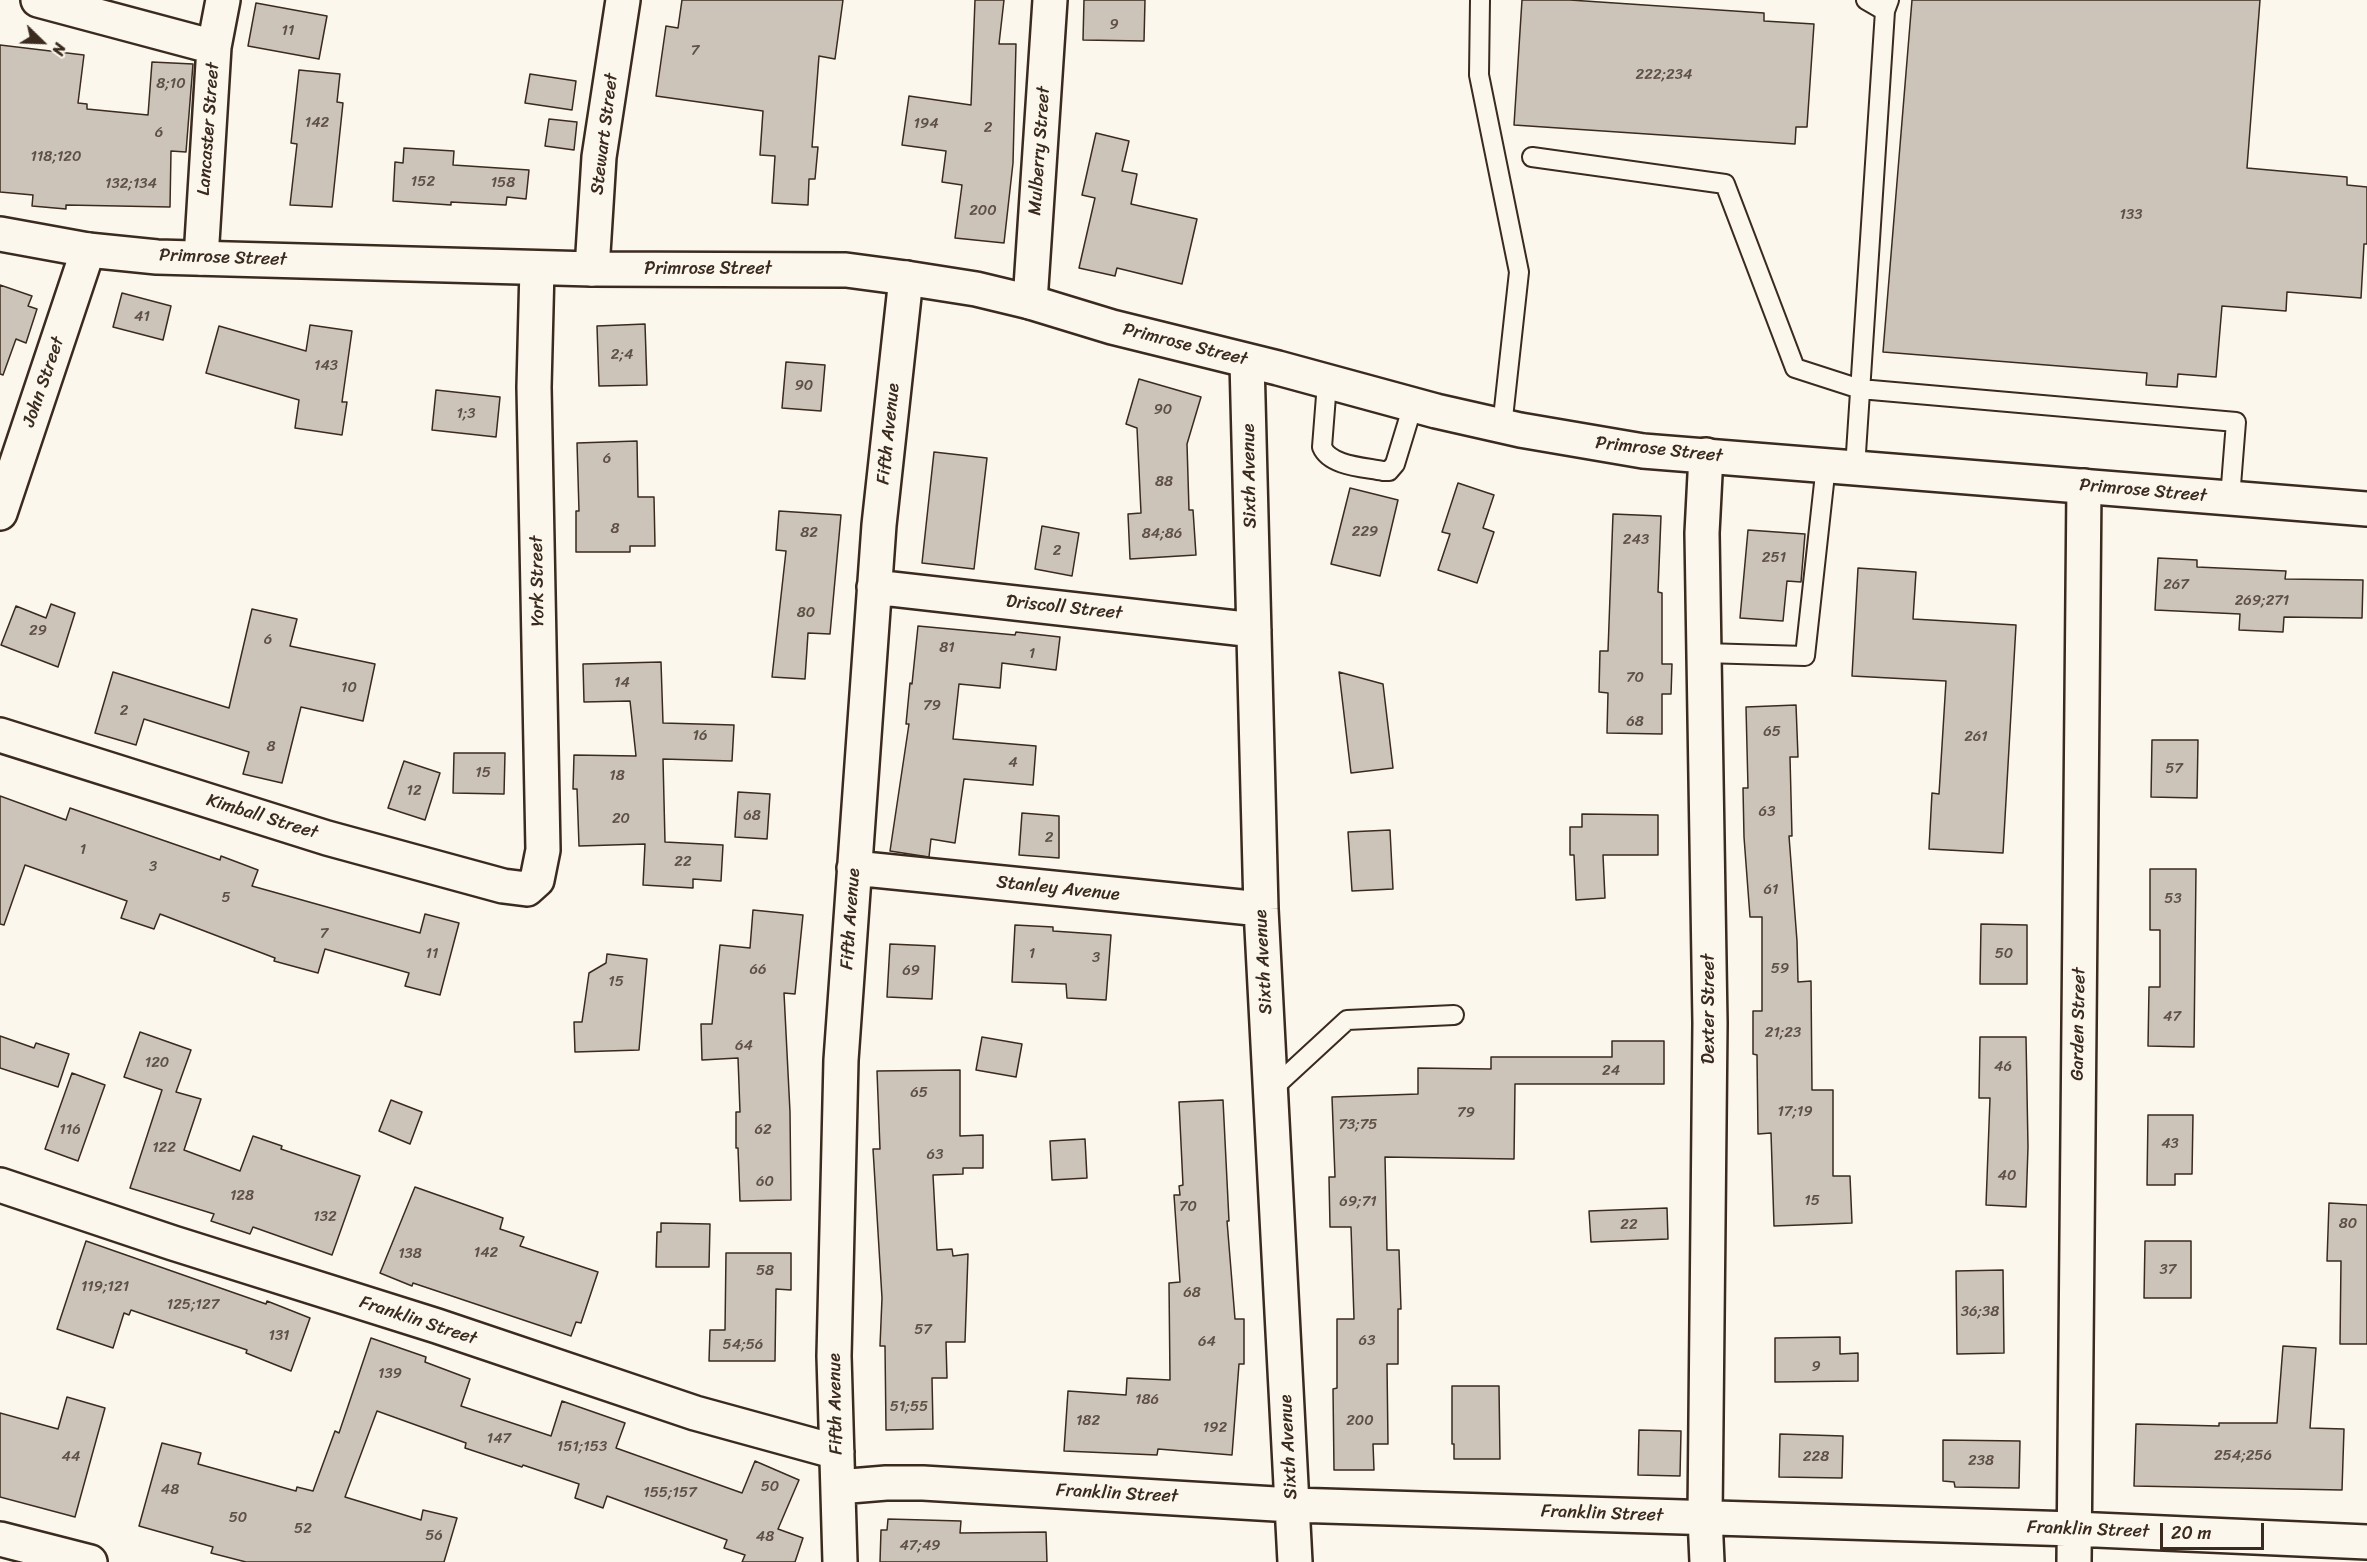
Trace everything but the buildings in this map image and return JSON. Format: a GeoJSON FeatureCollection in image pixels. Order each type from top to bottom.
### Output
{"type":"FeatureCollection","features":[{"type":"Feature","properties":{"kind":"street"},"geometry":{"type":"LineString","coordinates":[[38,0],[214,46]]}},
{"type":"Feature","properties":{"kind":"street","name":"Lancaster Street"},"geometry":{"type":"LineString","coordinates":[[201,258],[214,46],[223,0]]}},
{"type":"Feature","properties":{"kind":"street","name":"Stewart Street"},"geometry":{"type":"LineString","coordinates":[[592,269],[599,157],[623,0]]}},
{"type":"Feature","properties":{"kind":"street","name":"Mulberry Street"},"geometry":{"type":"LineString","coordinates":[[1030,302],[1050,0]]}},
{"type":"Feature","properties":{"kind":"street","name":"Primrose Street"},"geometry":{"type":"LineString","coordinates":[[0,234],[88,250],[201,258],[537,268],[846,270],[976,289],[1030,302],[1112,327],[1502,427],[1643,451],[2367,509]]}},
{"type":"Feature","properties":{"kind":"street","name":"John Street"},"geometry":{"type":"LineString","coordinates":[[0,513],[88,250]]}},
{"type":"Feature","properties":{"kind":"street","name":"York Street"},"geometry":{"type":"LineString","coordinates":[[527,889],[537,880],[543,850],[534,387],[537,268]]}},
{"type":"Feature","properties":{"kind":"street","name":"Fifth Avenue"},"geometry":{"type":"LineString","coordinates":[[840,1562],[834,1356],[841,1060],[879,525],[906,278]]}},
{"type":"Feature","properties":{"kind":"street","name":"Sixth Avenue"},"geometry":{"type":"LineString","coordinates":[[1247,361],[1262,909],[1295,1562]]}},
{"type":"Feature","properties":{"kind":"street","name":"Dexter Street"},"geometry":{"type":"LineString","coordinates":[[1706,455],[1701,533],[1710,1023],[1705,1517],[1707,1562]]}},
{"type":"Feature","properties":{"kind":"street","name":"Garden Street"},"geometry":{"type":"LineString","coordinates":[[2074,1562],[2084,486]]}},
{"type":"Feature","properties":{"kind":"street","name":"Driscoll Street"},"geometry":{"type":"LineString","coordinates":[[874,587],[1254,630]]}},
{"type":"Feature","properties":{"kind":"street","name":"Kimball Street"},"geometry":{"type":"LineString","coordinates":[[0,735],[327,838],[503,886],[527,889]]}},
{"type":"Feature","properties":{"kind":"street","name":"Stanley Avenue"},"geometry":{"type":"LineString","coordinates":[[854,868],[1262,909]]}},
{"type":"Feature","properties":{"kind":"street","name":"Franklin Street"},"geometry":{"type":"LineString","coordinates":[[0,1185],[695,1413],[837,1452]]}},
{"type":"Feature","properties":{"kind":"street","name":"Franklin Street"},"geometry":{"type":"LineString","coordinates":[[838,1487],[923,1483],[1292,1505],[2074,1529],[2367,1542]]}},
{"type":"Feature","properties":{"kind":"street"},"geometry":{"type":"LineString","coordinates":[[0,1539],[90,1562]]}},
{"type":"Feature","properties":{"kind":"lane"},"geometry":{"type":"LineString","coordinates":[[1480,0],[1479,75],[1519,272],[1502,427]]}},
{"type":"Feature","properties":{"kind":"lane"},"geometry":{"type":"LineString","coordinates":[[1704,653],[1806,656],[1840,466],[1860,389],[1887,5],[1866,0]]}},
{"type":"Feature","properties":{"kind":"lane"},"geometry":{"type":"LineString","coordinates":[[1532,157],[1725,184],[1795,368],[1860,389],[2236,422],[2230,498]]}},
{"type":"Feature","properties":{"kind":"lane"},"geometry":{"type":"LineString","coordinates":[[1327,383],[1322,447],[1325,455],[1334,460],[1389,471],[1395,464],[1413,405]]}},
{"type":"Feature","properties":{"kind":"lane"},"geometry":{"type":"LineString","coordinates":[[1270,1091],[1347,1020],[1454,1015]]}}]}
